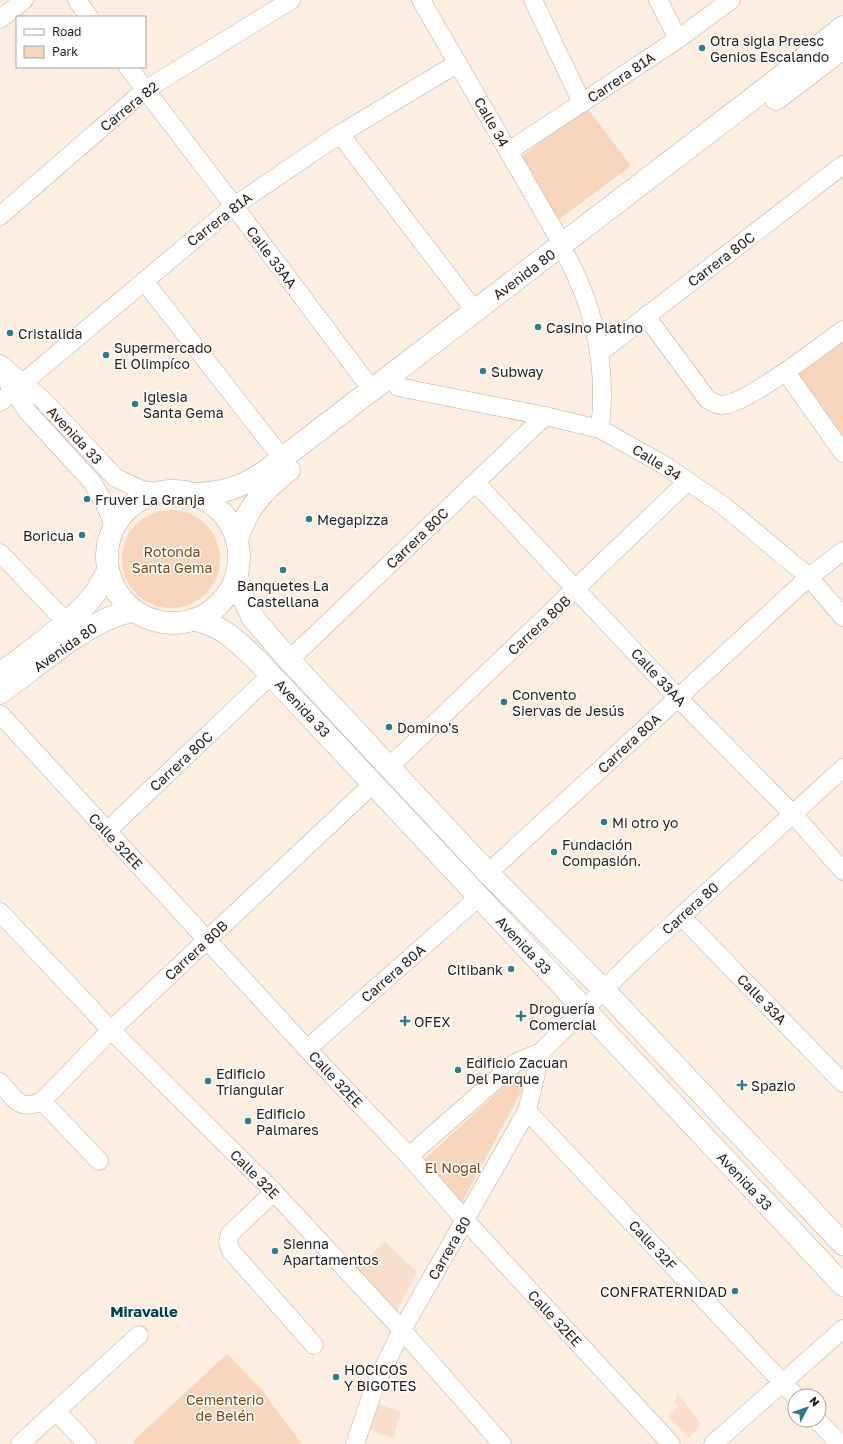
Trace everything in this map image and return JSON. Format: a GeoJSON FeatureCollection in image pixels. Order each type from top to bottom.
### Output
{"type":"FeatureCollection","features":[{"type":"Feature","properties":{"kind":"main road","name":"Avenida 80"},"geometry":{"type":"LineString","coordinates":[[237,540],[241,525],[253,505],[267,487],[398,387],[843,27]]}},
{"type":"Feature","properties":{"kind":"main road","name":"Avenida 80"},"geometry":{"type":"LineString","coordinates":[[193,494],[217,493],[249,482],[475,311],[565,251],[843,48]]}},
{"type":"Feature","properties":{"kind":"main road"},"geometry":{"type":"LineString","coordinates":[[175,490],[193,494],[209,501],[223,514],[233,529],[237,540],[239,561],[237,576],[230,591],[221,603],[209,613],[195,620],[180,623],[164,623],[148,618],[134,611],[122,600],[113,586],[108,571],[108,540],[114,526],[129,507],[141,498],[158,492],[175,490]]}},
{"type":"Feature","properties":{"kind":"main road","name":"Avenida 80"},"geometry":{"type":"LineString","coordinates":[[0,674],[66,622],[95,593],[108,571]]}},
{"type":"Feature","properties":{"kind":"main road","name":"Avenida 33"},"geometry":{"type":"LineString","coordinates":[[237,576],[243,598],[253,618],[289,660],[488,873],[604,990],[843,1244]]}},
{"type":"Feature","properties":{"kind":"main road","name":"Avenida 80"},"geometry":{"type":"LineString","coordinates":[[0,694],[86,631],[116,615],[134,611]]}},
{"type":"Feature","properties":{"kind":"main road","name":"Avenida 33"},"geometry":{"type":"LineString","coordinates":[[195,620],[211,623],[226,632],[272,675],[843,1285]]}},
{"type":"Feature","properties":{"kind":"street"},"geometry":{"type":"LineString","coordinates":[[0,19],[24,0]]}},
{"type":"Feature","properties":{"kind":"street"},"geometry":{"type":"LineString","coordinates":[[76,0],[89,16]]}},
{"type":"Feature","properties":{"kind":"street","name":"Carrera 82"},"geometry":{"type":"LineString","coordinates":[[0,216],[145,90],[291,0]]}},
{"type":"Feature","properties":{"kind":"street","name":"Calle 34"},"geometry":{"type":"LineString","coordinates":[[421,0],[565,251],[585,296],[594,323],[600,352],[603,390],[600,429],[633,446],[688,481],[753,529],[809,577],[843,617]]}},
{"type":"Feature","properties":{"kind":"street"},"geometry":{"type":"LineString","coordinates":[[532,0],[582,103]]}},
{"type":"Feature","properties":{"kind":"street"},"geometry":{"type":"LineString","coordinates":[[658,0],[678,39]]}},
{"type":"Feature","properties":{"kind":"street","name":"Carrera 81A"},"geometry":{"type":"LineString","coordinates":[[509,151],[678,39],[731,0]]}},
{"type":"Feature","properties":{"kind":"street","name":"Carrera 81A"},"geometry":{"type":"LineString","coordinates":[[12,392],[234,206],[340,134],[458,63]]}},
{"type":"Feature","properties":{"kind":"street","name":"Calle 33AA"},"geometry":{"type":"LineString","coordinates":[[129,68],[372,390]]}},
{"type":"Feature","properties":{"kind":"street"},"geometry":{"type":"LineString","coordinates":[[340,134],[475,311]]}},
{"type":"Feature","properties":{"kind":"street","name":"Carrera 80C"},"geometry":{"type":"LineString","coordinates":[[600,352],[843,165]]}},
{"type":"Feature","properties":{"kind":"street"},"geometry":{"type":"LineString","coordinates":[[144,281],[282,458]]}},
{"type":"Feature","properties":{"kind":"street"},"geometry":{"type":"LineString","coordinates":[[646,316],[708,400],[721,405],[734,403],[786,372],[843,330]]}},
{"type":"Feature","properties":{"kind":"street","name":"Avenida 33"},"geometry":{"type":"LineString","coordinates":[[0,364],[12,392]]}},
{"type":"Feature","properties":{"kind":"street","name":"Avenida 33"},"geometry":{"type":"LineString","coordinates":[[0,371],[12,392],[27,411],[92,482],[105,504],[114,526]]}},
{"type":"Feature","properties":{"kind":"street"},"geometry":{"type":"LineString","coordinates":[[786,372],[843,453]]}},
{"type":"Feature","properties":{"kind":"street"},"geometry":{"type":"LineString","coordinates":[[398,387],[545,416],[600,429]]}},
{"type":"Feature","properties":{"kind":"street","name":"Avenida 33"},"geometry":{"type":"LineString","coordinates":[[12,392],[42,399],[116,478],[142,490],[158,492]]}},
{"type":"Feature","properties":{"kind":"street","name":"Carrera 80C"},"geometry":{"type":"LineString","coordinates":[[289,660],[545,416]]}},
{"type":"Feature","properties":{"kind":"street","name":"Carrera 80B"},"geometry":{"type":"LineString","coordinates":[[389,767],[577,589],[688,481]]}},
{"type":"Feature","properties":{"kind":"street","name":"Calle 33AA"},"geometry":{"type":"LineString","coordinates":[[476,483],[678,698],[793,814],[843,871]]}},
{"type":"Feature","properties":{"kind":"street","name":"Carrera 80A"},"geometry":{"type":"LineString","coordinates":[[488,873],[809,577],[843,551]]}},
{"type":"Feature","properties":{"kind":"street"},"geometry":{"type":"LineString","coordinates":[[0,553],[66,622]]}},
{"type":"Feature","properties":{"kind":"street","name":"Carrera 80C"},"geometry":{"type":"LineString","coordinates":[[107,831],[272,675]]}},
{"type":"Feature","properties":{"kind":"street","name":"Calle 32EE"},"geometry":{"type":"LineString","coordinates":[[0,714],[307,1048],[410,1156],[465,1220],[671,1444]]}},
{"type":"Feature","properties":{"kind":"street","name":"Carrera 80"},"geometry":{"type":"LineString","coordinates":[[410,1156],[515,1062],[541,1052],[641,953],[843,768]]}},
{"type":"Feature","properties":{"kind":"street","name":"Carrera 80B"},"geometry":{"type":"LineString","coordinates":[[42,1101],[111,1030],[374,784]]}},
{"type":"Feature","properties":{"kind":"street","name":"Carrera 80A"},"geometry":{"type":"LineString","coordinates":[[307,1048],[479,897]]}},
{"type":"Feature","properties":{"kind":"street","name":"Calle 32E"},"geometry":{"type":"LineString","coordinates":[[0,912],[111,1030],[274,1192],[402,1330],[502,1444]]}},
{"type":"Feature","properties":{"kind":"street","name":"Calle 33A"},"geometry":{"type":"LineString","coordinates":[[681,916],[843,1083]]}},
{"type":"Feature","properties":{"kind":"street","name":"Carrera 80"},"geometry":{"type":"LineString","coordinates":[[355,1444],[376,1383],[402,1330],[527,1112],[541,1052]]}},
{"type":"Feature","properties":{"kind":"street"},"geometry":{"type":"LineString","coordinates":[[0,1082],[18,1102],[26,1106],[32,1106],[42,1101],[99,1161]]}},
{"type":"Feature","properties":{"kind":"street","name":"Calle 32F"},"geometry":{"type":"LineString","coordinates":[[527,1112],[788,1388]]}},
{"type":"Feature","properties":{"kind":"street"},"geometry":{"type":"LineString","coordinates":[[274,1192],[230,1234],[228,1242],[231,1251],[314,1345]]}},
{"type":"Feature","properties":{"kind":"street"},"geometry":{"type":"LineString","coordinates":[[712,1444],[843,1329]]}},
{"type":"Feature","properties":{"kind":"street"},"geometry":{"type":"LineString","coordinates":[[20,1444],[139,1335]]}},
{"type":"Feature","properties":{"kind":"street"},"geometry":{"type":"LineString","coordinates":[[56,1411],[87,1444]]}},
{"type":"Feature","properties":{"kind":"street"},"geometry":{"type":"LineString","coordinates":[[825,1428],[840,1444]]}},
{"type":"Feature","properties":{"kind":"shaded area"},"geometry":{"type":"Polygon","coordinates":[[[385,1242],[417,1272],[396,1314],[355,1270],[385,1242]]]}},
{"type":"Feature","properties":{"kind":"shaded area"},"geometry":{"type":"Polygon","coordinates":[[[677,1393],[701,1424],[689,1438],[668,1417],[678,1406],[675,1402],[677,1393]]]}},
{"type":"Feature","properties":{"kind":"shaded area"},"geometry":{"type":"Polygon","coordinates":[[[378,1404],[401,1412],[393,1438],[369,1430],[378,1404]]]}},
{"type":"Feature","properties":{"kind":"green space"},"geometry":{"type":"Polygon","coordinates":[[[587,108],[631,166],[559,219],[518,159],[587,108]]]}},
{"type":"Feature","properties":{"kind":"green space"},"geometry":{"type":"Polygon","coordinates":[[[843,334],[843,447],[790,373],[843,334]]]}},
{"type":"Feature","properties":{"kind":"green space","name":"Rotonda Santa Gema"},"geometry":{"type":"Polygon","coordinates":[[[171,510],[190,513],[206,524],[217,540],[220,559],[217,578],[206,594],[190,605],[171,608],[152,605],[136,594],[125,578],[122,559],[125,540],[136,524],[152,513],[171,510]]]}},
{"type":"Feature","properties":{"kind":"green space","name":"El Nogal"},"geometry":{"type":"Polygon","coordinates":[[[520,1072],[524,1086],[457,1212],[419,1164],[520,1072]]]}},
{"type":"Feature","properties":{"kind":"green space","name":"Cementerio de Belén"},"geometry":{"type":"Polygon","coordinates":[[[227,1354],[260,1388],[302,1444],[135,1444],[133,1441],[227,1354]]]}},
{"type":"Feature","properties":{"kind":"place","name":"Otra sigla Preesc Genios Escalando"},"geometry":{"type":"Point","coordinates":[702,48]}},
{"type":"Feature","properties":{"kind":"place","name":"Casino Platino"},"geometry":{"type":"Point","coordinates":[538,327]}},
{"type":"Feature","properties":{"kind":"place","name":"Cristalida"},"geometry":{"type":"Point","coordinates":[10,333]}},
{"type":"Feature","properties":{"kind":"place","name":"Supermercado El Olimpíco"},"geometry":{"type":"Point","coordinates":[106,355]}},
{"type":"Feature","properties":{"kind":"place","name":"Subway"},"geometry":{"type":"Point","coordinates":[483,371]}},
{"type":"Feature","properties":{"kind":"place","name":"Iglesia Santa Gema"},"geometry":{"type":"Point","coordinates":[135,404]}},
{"type":"Feature","properties":{"kind":"place","name":"Fruver La Granja"},"geometry":{"type":"Point","coordinates":[87,499]}},
{"type":"Feature","properties":{"kind":"place","name":"Megapizza"},"geometry":{"type":"Point","coordinates":[309,519]}},
{"type":"Feature","properties":{"kind":"place","name":"Boricua"},"geometry":{"type":"Point","coordinates":[82,535]}},
{"type":"Feature","properties":{"kind":"place","name":"Banquetes La Castellana"},"geometry":{"type":"Point","coordinates":[283,570]}},
{"type":"Feature","properties":{"kind":"place","name":"Convento Siervas de Jesús"},"geometry":{"type":"Point","coordinates":[504,702]}},
{"type":"Feature","properties":{"kind":"place","name":"Domino's"},"geometry":{"type":"Point","coordinates":[389,727]}},
{"type":"Feature","properties":{"kind":"place","name":"Mi otro yo"},"geometry":{"type":"Point","coordinates":[604,822]}},
{"type":"Feature","properties":{"kind":"place","name":"Fundación Compasión."},"geometry":{"type":"Point","coordinates":[554,852]}},
{"type":"Feature","properties":{"kind":"place","name":"Citibank"},"geometry":{"type":"Point","coordinates":[511,969]}},
{"type":"Feature","properties":{"kind":"place","name":"Droguería Comercial"},"geometry":{"type":"Point","coordinates":[521,1016]}},
{"type":"Feature","properties":{"kind":"place","name":"OFEX"},"geometry":{"type":"Point","coordinates":[405,1021]}},
{"type":"Feature","properties":{"kind":"place","name":"Edificio Zacuan Del Parque"},"geometry":{"type":"Point","coordinates":[458,1070]}},
{"type":"Feature","properties":{"kind":"place","name":"Edificio Triangular"},"geometry":{"type":"Point","coordinates":[208,1081]}},
{"type":"Feature","properties":{"kind":"place","name":"Spazio"},"geometry":{"type":"Point","coordinates":[742,1085]}},
{"type":"Feature","properties":{"kind":"place","name":"Edificio Palmares"},"geometry":{"type":"Point","coordinates":[248,1121]}},
{"type":"Feature","properties":{"kind":"place","name":"Sienna Apartamentos"},"geometry":{"type":"Point","coordinates":[275,1251]}},
{"type":"Feature","properties":{"kind":"place","name":"CONFRATERNIDAD"},"geometry":{"type":"Point","coordinates":[735,1291]}},
{"type":"Feature","properties":{"kind":"place","name":"HOCICOS Y BIGOTES"},"geometry":{"type":"Point","coordinates":[336,1377]}},
{"type":"Feature","properties":{"kind":"district","name":"Miravalle"},"geometry":{"type":"Point","coordinates":[144,1311]}}]}
